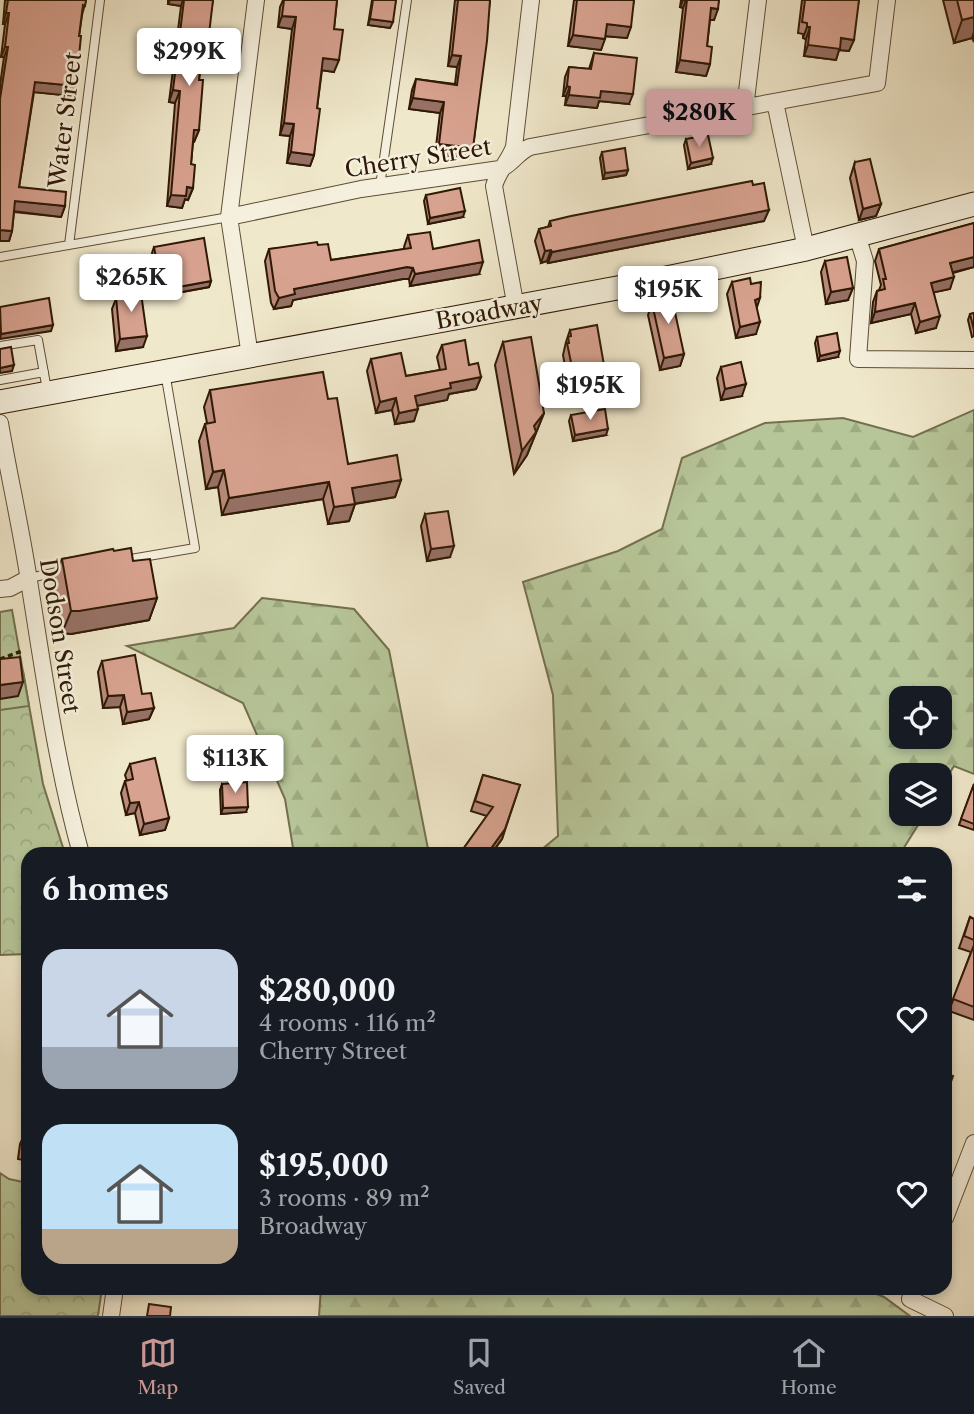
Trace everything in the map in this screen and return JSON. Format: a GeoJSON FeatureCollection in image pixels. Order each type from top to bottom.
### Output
{"type":"FeatureCollection","features":[{"type":"Feature","properties":{"kind":"main road","name":"Broadway"},"geometry":{"type":"LineString","coordinates":[[0,402],[46,382],[165,371],[516,308],[806,249],[974,204]]}},
{"type":"Feature","properties":{"kind":"street"},"geometry":{"type":"LineString","coordinates":[[250,356],[229,217],[256,0]]}},
{"type":"Feature","properties":{"kind":"street"},"geometry":{"type":"LineString","coordinates":[[516,308],[494,186],[500,169],[511,156],[514,147],[531,0]]}},
{"type":"Feature","properties":{"kind":"street"},"geometry":{"type":"LineString","coordinates":[[744,108],[758,0]]}},
{"type":"Feature","properties":{"kind":"street","name":"Cherry Street"},"geometry":{"type":"LineString","coordinates":[[229,217],[380,186],[500,169],[509,166],[521,151],[530,147],[877,83],[887,0]]}},
{"type":"Feature","properties":{"kind":"street"},"geometry":{"type":"LineString","coordinates":[[775,102],[806,249]]}},
{"type":"Feature","properties":{"kind":"street"},"geometry":{"type":"LineString","coordinates":[[857,235],[865,261],[858,359],[974,360]]}},
{"type":"Feature","properties":{"kind":"street","name":"Dodson Street"},"geometry":{"type":"LineString","coordinates":[[0,424],[29,578],[64,794],[79,847]]}},
{"type":"Feature","properties":{"kind":"street"},"geometry":{"type":"LineString","coordinates":[[0,589],[10,588],[29,578]]}},
{"type":"Feature","properties":{"kind":"street"},"geometry":{"type":"LineString","coordinates":[[952,1200],[974,1143]]}},
{"type":"Feature","properties":{"kind":"street"},"geometry":{"type":"LineString","coordinates":[[111,1316],[115,1295]]}},
{"type":"Feature","properties":{"kind":"street"},"geometry":{"type":"LineString","coordinates":[[915,1295],[945,1316]]}},
{"type":"Feature","properties":{"kind":"lane","name":"Water Street"},"geometry":{"type":"LineString","coordinates":[[69,245],[100,0]]}},
{"type":"Feature","properties":{"kind":"lane"},"geometry":{"type":"LineString","coordinates":[[380,186],[407,0]]}},
{"type":"Feature","properties":{"kind":"lane","name":"Cherry Street"},"geometry":{"type":"LineString","coordinates":[[0,257],[229,217]]}},
{"type":"Feature","properties":{"kind":"lane"},"geometry":{"type":"LineString","coordinates":[[0,346],[38,340],[46,382],[0,380]]}},
{"type":"Feature","properties":{"kind":"lane"},"geometry":{"type":"LineString","coordinates":[[110,562],[195,548],[165,371]]}},
{"type":"Feature","properties":{"kind":"lane"},"geometry":{"type":"LineString","coordinates":[[29,578],[74,569]]}},
{"type":"Feature","properties":{"kind":"path"},"geometry":{"type":"LineString","coordinates":[[0,659],[22,651]]}},
{"type":"Feature","properties":{"kind":"green space"},"geometry":{"type":"Polygon","coordinates":[[[974,410],[974,774],[954,766],[952,769],[952,763],[889,763],[889,826],[918,826],[904,847],[545,847],[558,836],[553,695],[523,582],[618,551],[662,529],[682,458],[765,423],[843,418],[913,437],[974,410]]]}},
{"type":"Feature","properties":{"kind":"green space"},"geometry":{"type":"Polygon","coordinates":[[[262,598],[354,609],[389,650],[428,847],[293,847],[285,799],[243,703],[127,646],[234,628],[262,598]]]}},
{"type":"Feature","properties":{"kind":"green space"},"geometry":{"type":"Polygon","coordinates":[[[12,610],[43,784],[63,847],[21,847],[21,954],[0,955],[0,612],[12,610]]]}},
{"type":"Feature","properties":{"kind":"green space"},"geometry":{"type":"Polygon","coordinates":[[[23,671],[29,706],[0,710],[0,673],[23,671]]]}},
{"type":"Feature","properties":{"kind":"green space"},"geometry":{"type":"Polygon","coordinates":[[[0,1173],[9,1179],[21,1182],[21,1295],[101,1295],[98,1316],[0,1316],[0,1173]]]}},
{"type":"Feature","properties":{"kind":"green space"},"geometry":{"type":"Polygon","coordinates":[[[320,1295],[879,1295],[910,1316],[319,1316],[320,1295]]]}},
{"type":"Feature","properties":{"kind":"building"},"geometry":{"type":"Polygon","coordinates":[[[8,0],[86,0],[79,36],[76,86],[35,82],[19,187],[66,192],[65,206],[15,201],[12,231],[0,230],[0,99],[8,47],[5,47],[8,0]]]}},
{"type":"Feature","properties":{"kind":"building"},"geometry":{"type":"Polygon","coordinates":[[[184,0],[213,0],[207,51],[202,50],[199,80],[203,80],[199,130],[194,130],[191,164],[195,165],[193,188],[187,187],[186,196],[171,195],[180,91],[173,90],[184,0]]]}},
{"type":"Feature","properties":{"kind":"building"},"geometry":{"type":"Polygon","coordinates":[[[284,0],[337,0],[334,29],[343,30],[339,60],[323,58],[314,155],[291,152],[294,124],[284,123],[296,17],[282,16],[284,0]]]}},
{"type":"Feature","properties":{"kind":"building"},"geometry":{"type":"Polygon","coordinates":[[[373,0],[396,0],[393,22],[370,19],[373,0]]]}},
{"type":"Feature","properties":{"kind":"building"},"geometry":{"type":"Polygon","coordinates":[[[458,0],[490,0],[473,148],[439,144],[444,102],[413,98],[416,79],[457,85],[461,56],[452,55],[458,0]]]}},
{"type":"Feature","properties":{"kind":"building"},"geometry":{"type":"Polygon","coordinates":[[[577,0],[634,0],[631,27],[607,24],[605,39],[573,35],[577,0]]]}},
{"type":"Feature","properties":{"kind":"building"},"geometry":{"type":"Polygon","coordinates":[[[687,0],[719,0],[718,9],[711,8],[707,46],[712,47],[710,64],[680,60],[687,0]]]}},
{"type":"Feature","properties":{"kind":"building"},"geometry":{"type":"Polygon","coordinates":[[[805,0],[859,0],[854,40],[841,38],[840,49],[808,45],[810,27],[802,22],[805,0]]]}},
{"type":"Feature","properties":{"kind":"building"},"geometry":{"type":"Polygon","coordinates":[[[957,0],[974,0],[974,17],[962,20],[957,0]]]}},
{"type":"Feature","properties":{"kind":"building"},"geometry":{"type":"Polygon","coordinates":[[[594,53],[637,58],[633,94],[601,91],[600,98],[569,95],[569,67],[591,69],[594,53]]]}},
{"type":"Feature","properties":{"kind":"building"},"geometry":{"type":"Polygon","coordinates":[[[708,135],[713,158],[691,163],[686,139],[708,135]]]}},
{"type":"Feature","properties":{"kind":"building"},"geometry":{"type":"Polygon","coordinates":[[[625,148],[628,170],[605,173],[602,152],[625,148]]]}},
{"type":"Feature","properties":{"kind":"building"},"geometry":{"type":"Polygon","coordinates":[[[870,159],[881,204],[863,209],[854,167],[855,162],[870,159]]]}},
{"type":"Feature","properties":{"kind":"building"},"geometry":{"type":"Polygon","coordinates":[[[752,181],[753,185],[764,183],[769,210],[552,252],[545,251],[539,229],[551,226],[550,221],[752,181]]]}},
{"type":"Feature","properties":{"kind":"building"},"geometry":{"type":"Polygon","coordinates":[[[460,188],[465,211],[430,218],[426,195],[460,188]]]}},
{"type":"Feature","properties":{"kind":"building"},"geometry":{"type":"Polygon","coordinates":[[[974,223],[974,257],[950,263],[954,277],[931,283],[940,316],[920,322],[915,303],[875,312],[877,291],[885,289],[883,279],[886,279],[879,249],[974,223]]]}},
{"type":"Feature","properties":{"kind":"building"},"geometry":{"type":"Polygon","coordinates":[[[430,232],[433,249],[479,240],[483,262],[415,274],[413,268],[407,267],[294,289],[295,294],[279,298],[275,291],[269,249],[317,242],[318,245],[328,244],[331,260],[411,248],[408,235],[430,232]]]}},
{"type":"Feature","properties":{"kind":"building"},"geometry":{"type":"Polygon","coordinates":[[[204,238],[211,281],[162,290],[154,247],[204,238]]]}},
{"type":"Feature","properties":{"kind":"building"},"geometry":{"type":"Polygon","coordinates":[[[847,257],[853,288],[831,292],[825,261],[847,257]]]}},
{"type":"Feature","properties":{"kind":"building"},"geometry":{"type":"Polygon","coordinates":[[[750,278],[751,284],[761,282],[760,298],[755,300],[760,322],[740,327],[732,282],[750,278]]]}},
{"type":"Feature","properties":{"kind":"building"},"geometry":{"type":"Polygon","coordinates":[[[134,287],[135,293],[141,293],[147,336],[120,339],[116,297],[120,296],[120,289],[134,287]]]}},
{"type":"Feature","properties":{"kind":"building"},"geometry":{"type":"Polygon","coordinates":[[[671,294],[684,354],[664,358],[652,303],[655,303],[654,298],[671,294]]]}},
{"type":"Feature","properties":{"kind":"building"},"geometry":{"type":"Polygon","coordinates":[[[49,298],[53,325],[1,334],[0,307],[49,298]]]}},
{"type":"Feature","properties":{"kind":"building"},"geometry":{"type":"Polygon","coordinates":[[[974,313],[974,330],[970,314],[974,313]]]}},
{"type":"Feature","properties":{"kind":"building"},"geometry":{"type":"Polygon","coordinates":[[[597,325],[605,371],[574,377],[567,343],[568,337],[571,336],[570,330],[597,325]]]}},
{"type":"Feature","properties":{"kind":"building"},"geometry":{"type":"Polygon","coordinates":[[[837,333],[840,351],[820,356],[817,337],[837,333]]]}},
{"type":"Feature","properties":{"kind":"building"},"geometry":{"type":"Polygon","coordinates":[[[531,337],[544,413],[534,426],[536,432],[522,451],[503,342],[531,337]]]}},
{"type":"Feature","properties":{"kind":"building"},"geometry":{"type":"Polygon","coordinates":[[[465,340],[469,365],[478,363],[481,377],[450,383],[451,388],[415,396],[418,409],[399,413],[396,398],[380,402],[371,359],[401,353],[406,376],[446,369],[442,345],[465,340]]]}},
{"type":"Feature","properties":{"kind":"building"},"geometry":{"type":"Polygon","coordinates":[[[11,347],[14,365],[0,368],[0,349],[11,347]]]}},
{"type":"Feature","properties":{"kind":"building"},"geometry":{"type":"Polygon","coordinates":[[[741,362],[746,384],[725,389],[721,367],[741,362]]]}},
{"type":"Feature","properties":{"kind":"building"},"geometry":{"type":"Polygon","coordinates":[[[323,372],[328,399],[337,398],[348,464],[397,455],[401,480],[352,488],[355,504],[334,507],[329,482],[229,498],[224,470],[213,472],[205,424],[215,422],[210,390],[323,372]]]}},
{"type":"Feature","properties":{"kind":"building"},"geometry":{"type":"Polygon","coordinates":[[[605,409],[608,429],[575,435],[571,415],[605,409]]]}},
{"type":"Feature","properties":{"kind":"building"},"geometry":{"type":"Polygon","coordinates":[[[448,511],[454,546],[431,549],[425,514],[448,511]]]}},
{"type":"Feature","properties":{"kind":"building"},"geometry":{"type":"Polygon","coordinates":[[[131,548],[133,561],[150,559],[157,598],[71,611],[62,559],[131,548]]]}},
{"type":"Feature","properties":{"kind":"building"},"geometry":{"type":"Polygon","coordinates":[[[135,655],[142,694],[151,693],[154,708],[127,712],[124,695],[108,696],[102,661],[135,655]]]}},
{"type":"Feature","properties":{"kind":"building"},"geometry":{"type":"Polygon","coordinates":[[[20,657],[23,682],[0,685],[0,659],[20,657]]]}},
{"type":"Feature","properties":{"kind":"building"},"geometry":{"type":"Polygon","coordinates":[[[155,758],[169,818],[144,824],[139,802],[130,803],[125,781],[133,779],[130,764],[155,758]]]}},
{"type":"Feature","properties":{"kind":"building"},"geometry":{"type":"Polygon","coordinates":[[[483,775],[520,785],[505,829],[492,847],[465,847],[493,807],[475,801],[483,775]]]}},
{"type":"Feature","properties":{"kind":"building"},"geometry":{"type":"Polygon","coordinates":[[[247,782],[248,807],[223,808],[222,784],[247,782]]]}},
{"type":"Feature","properties":{"kind":"building"},"geometry":{"type":"Polygon","coordinates":[[[974,784],[974,824],[961,819],[974,784]]]}},
{"type":"Feature","properties":{"kind":"building"},"geometry":{"type":"Polygon","coordinates":[[[970,917],[974,919],[974,940],[964,936],[970,917]]]}},
{"type":"Feature","properties":{"kind":"building"},"geometry":{"type":"Polygon","coordinates":[[[974,945],[974,1007],[953,999],[974,945]]]}},
{"type":"Feature","properties":{"kind":"building"},"geometry":{"type":"Polygon","coordinates":[[[149,1304],[171,1307],[170,1316],[147,1316],[149,1304]]]}}]}
